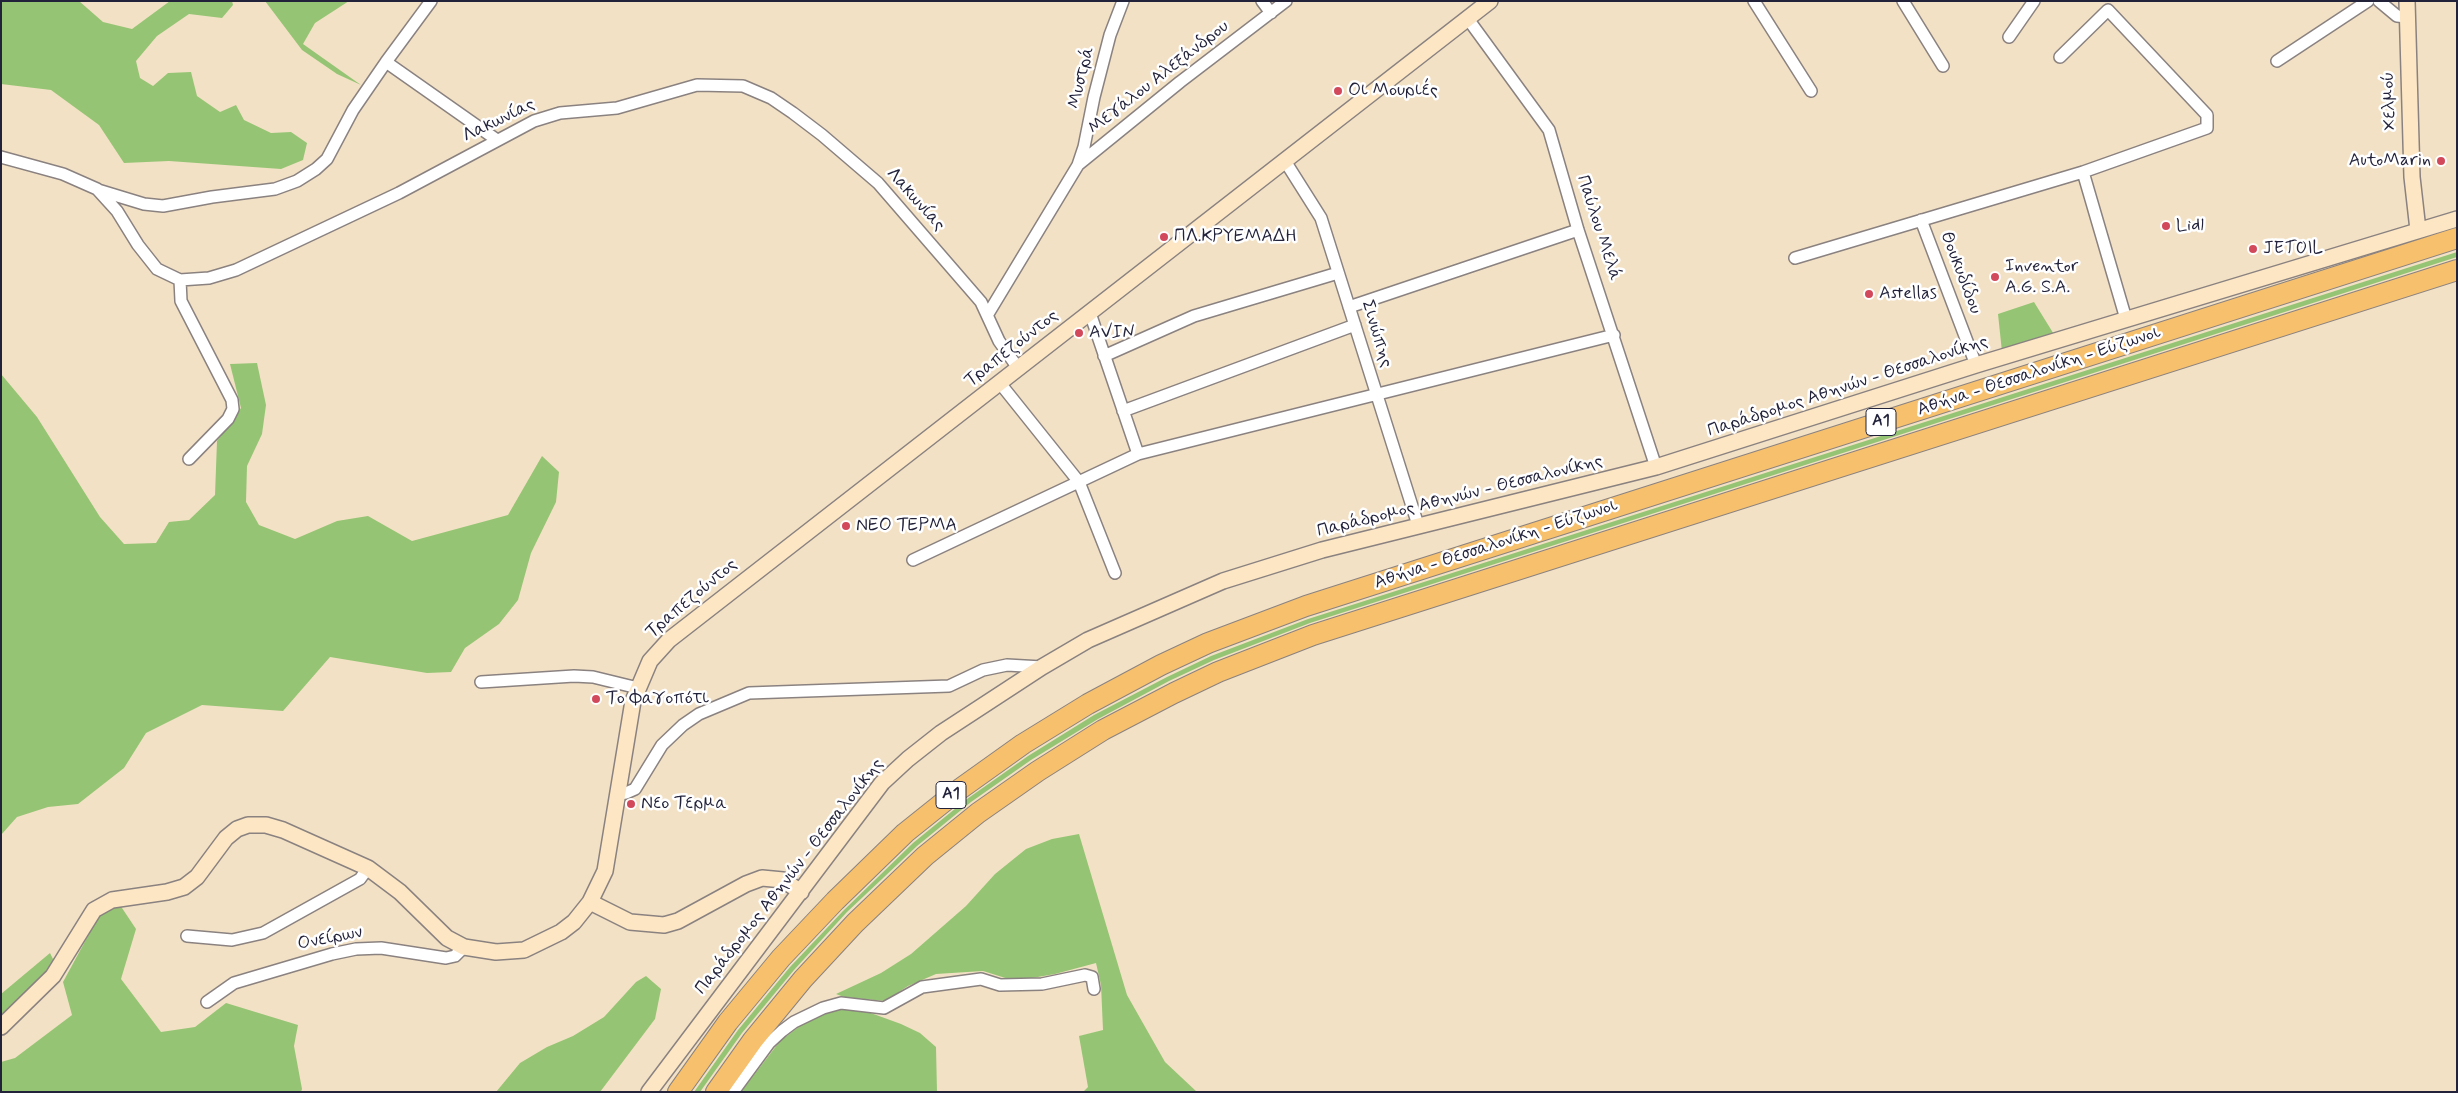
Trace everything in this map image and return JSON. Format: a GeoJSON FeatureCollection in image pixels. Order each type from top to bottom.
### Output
{"type":"FeatureCollection","features":[{"type":"Feature","properties":{"kind":"highway","name":"Αθήνα - Θεσσαλονίκη - Εύζωνοι"},"geometry":{"type":"LineString","coordinates":[[678,1092],[728,1022],[781,958],[856,879],[912,828],[965,785],[1052,726],[1162,665],[1216,640],[1306,606],[2457,238]]}},
{"type":"Feature","properties":{"kind":"highway","name":"Αθήνα - Θεσσαλονίκη - Εύζωνοι"},"geometry":{"type":"LineString","coordinates":[[716,1092],[753,1040],[803,979],[855,923],[925,856],[978,813],[1038,771],[1103,730],[1174,693],[1235,665],[1313,636],[2457,270]]}},
{"type":"Feature","properties":{"kind":"main road","name":"Τραπεζούντος"},"geometry":{"type":"LineString","coordinates":[[1,1027],[53,976],[94,910],[112,900],[167,892],[184,887],[197,876],[226,838],[241,827],[260,824],[283,830],[368,868],[400,892],[447,938],[464,947],[496,952],[524,950],[561,932],[574,922],[590,902],[602,881],[608,862],[633,702],[650,661],[680,630],[1490,1]]}},
{"type":"Feature","properties":{"kind":"main road","name":"Χελμού"},"geometry":{"type":"LineString","coordinates":[[2407,1],[2412,190],[2418,230]]}},
{"type":"Feature","properties":{"kind":"main road","name":"Παράδρομος Αθηνών - Θεσσαλονίκης"},"geometry":{"type":"LineString","coordinates":[[649,1092],[872,795],[895,770],[941,733],[1042,667],[1088,640],[1155,609],[1223,581],[1322,550],[1656,467],[2126,319],[2457,219]]}},
{"type":"Feature","properties":{"kind":"main road"},"geometry":{"type":"LineString","coordinates":[[590,902],[630,922],[664,925],[678,921],[746,884],[762,878],[783,880],[801,892]]}},
{"type":"Feature","properties":{"kind":"street"},"geometry":{"type":"LineString","coordinates":[[98,190],[144,204],[163,206],[212,197],[275,189],[297,180],[316,169],[327,159],[353,110],[431,1]]}},
{"type":"Feature","properties":{"kind":"street","name":"Μυστρά"},"geometry":{"type":"LineString","coordinates":[[1078,165],[1108,44],[1123,1]]}},
{"type":"Feature","properties":{"kind":"street"},"geometry":{"type":"LineString","coordinates":[[1262,1],[1270,13]]}},
{"type":"Feature","properties":{"kind":"street","name":"Μεγάλου Αλεξάνδρου"},"geometry":{"type":"LineString","coordinates":[[1078,165],[1286,1]]}},
{"type":"Feature","properties":{"kind":"street"},"geometry":{"type":"LineString","coordinates":[[1754,1],[1811,91]]}},
{"type":"Feature","properties":{"kind":"street"},"geometry":{"type":"LineString","coordinates":[[1903,1],[1943,66]]}},
{"type":"Feature","properties":{"kind":"street"},"geometry":{"type":"LineString","coordinates":[[2009,37],[2034,1]]}},
{"type":"Feature","properties":{"kind":"street"},"geometry":{"type":"LineString","coordinates":[[2277,61],[2368,1]]}},
{"type":"Feature","properties":{"kind":"street"},"geometry":{"type":"LineString","coordinates":[[2379,1],[2397,16],[2407,17]]}},
{"type":"Feature","properties":{"kind":"street"},"geometry":{"type":"LineString","coordinates":[[1795,258],[2083,172],[2207,128],[2206,115],[2108,10],[2060,57]]}},
{"type":"Feature","properties":{"kind":"street","name":"Παύλου Μελά"},"geometry":{"type":"LineString","coordinates":[[1468,19],[1549,130],[1578,230],[1656,467]]}},
{"type":"Feature","properties":{"kind":"street"},"geometry":{"type":"LineString","coordinates":[[386,62],[497,140]]}},
{"type":"Feature","properties":{"kind":"street","name":"Λακωνίας"},"geometry":{"type":"LineString","coordinates":[[1,157],[64,174],[98,190],[117,211],[138,245],[157,270],[180,280],[209,278],[236,270],[399,193],[534,121],[560,113],[617,108],[697,85],[737,85],[771,98],[822,135],[878,183],[980,302],[988,314],[999,341],[1018,368]]}},
{"type":"Feature","properties":{"kind":"street","name":"Σινώπης"},"geometry":{"type":"LineString","coordinates":[[1285,161],[1321,218],[1418,525]]}},
{"type":"Feature","properties":{"kind":"street"},"geometry":{"type":"LineString","coordinates":[[988,314],[1078,165]]}},
{"type":"Feature","properties":{"kind":"street"},"geometry":{"type":"LineString","coordinates":[[2083,172],[2126,319]]}},
{"type":"Feature","properties":{"kind":"street","name":"Θουκυδίδου"},"geometry":{"type":"LineString","coordinates":[[1921,220],[1976,366]]}},
{"type":"Feature","properties":{"kind":"street"},"geometry":{"type":"LineString","coordinates":[[1349,307],[1578,230]]}},
{"type":"Feature","properties":{"kind":"street"},"geometry":{"type":"LineString","coordinates":[[1104,356],[1194,316],[1338,272]]}},
{"type":"Feature","properties":{"kind":"street"},"geometry":{"type":"LineString","coordinates":[[180,280],[181,301],[228,391],[233,409],[228,419],[189,459]]}},
{"type":"Feature","properties":{"kind":"street"},"geometry":{"type":"LineString","coordinates":[[1090,312],[1138,454]]}},
{"type":"Feature","properties":{"kind":"street"},"geometry":{"type":"LineString","coordinates":[[1123,410],[1355,325]]}},
{"type":"Feature","properties":{"kind":"street"},"geometry":{"type":"LineString","coordinates":[[914,560],[1138,454],[1614,335]]}},
{"type":"Feature","properties":{"kind":"street"},"geometry":{"type":"LineString","coordinates":[[999,382],[1079,482],[1115,573]]}},
{"type":"Feature","properties":{"kind":"street"},"geometry":{"type":"LineString","coordinates":[[619,794],[635,789],[662,745],[683,725],[699,714],[749,692],[949,686],[983,670],[1007,665],[1042,667]]}},
{"type":"Feature","properties":{"kind":"street"},"geometry":{"type":"LineString","coordinates":[[481,682],[574,676],[593,677],[638,688]]}},
{"type":"Feature","properties":{"kind":"street"},"geometry":{"type":"LineString","coordinates":[[187,936],[232,940],[263,933],[360,879],[368,868]]}},
{"type":"Feature","properties":{"kind":"street","name":"Ονείρων"},"geometry":{"type":"LineString","coordinates":[[207,1002],[234,983],[332,954],[356,949],[380,948],[446,958],[455,956],[464,947]]}},
{"type":"Feature","properties":{"kind":"street"},"geometry":{"type":"LineString","coordinates":[[733,1092],[770,1043],[782,1031],[794,1022],[823,1008],[841,1003],[884,1008],[922,987],[981,979],[1000,985],[1020,985],[1060,982],[1085,975],[1092,977],[1094,990]]}},
{"type":"Feature","properties":{"kind":"green space"},"geometry":{"type":"Polygon","coordinates":[[[1,1],[79,1],[103,22],[132,29],[170,1],[232,1],[233,5],[222,18],[189,14],[157,36],[136,61],[140,78],[153,86],[168,73],[191,72],[197,96],[220,112],[236,105],[244,120],[271,133],[291,132],[307,143],[303,160],[281,169],[169,161],[124,163],[99,125],[51,90],[1,84],[1,1]]]}},
{"type":"Feature","properties":{"kind":"green space"},"geometry":{"type":"Polygon","coordinates":[[[265,1],[349,1],[315,23],[303,44],[361,85],[337,74],[302,50],[265,1]]]}},
{"type":"Feature","properties":{"kind":"green space"},"geometry":{"type":"Polygon","coordinates":[[[2457,252],[2457,257],[1310,623],[1214,660],[1169,681],[1098,719],[1031,760],[971,802],[917,846],[847,912],[794,970],[742,1033],[700,1092],[694,1092],[738,1030],[790,967],[843,911],[913,843],[967,799],[1028,756],[1094,715],[1211,656],[1308,619],[2457,252]]]}},
{"type":"Feature","properties":{"kind":"green space"},"geometry":{"type":"Polygon","coordinates":[[[2034,302],[2055,336],[2002,352],[1998,314],[2034,302]]]}},
{"type":"Feature","properties":{"kind":"green space"},"geometry":{"type":"Polygon","coordinates":[[[257,363],[266,405],[262,434],[247,466],[246,502],[259,525],[295,539],[337,521],[368,516],[412,541],[508,515],[542,456],[559,472],[556,502],[531,553],[518,600],[499,624],[465,648],[451,672],[427,673],[330,657],[283,711],[202,705],[146,733],[124,768],[78,804],[48,807],[17,817],[1,835],[1,374],[37,417],[100,517],[124,544],[156,543],[169,522],[189,520],[215,495],[217,441],[241,408],[230,364],[257,363]]]}},
{"type":"Feature","properties":{"kind":"green space"},"geometry":{"type":"Polygon","coordinates":[[[1079,834],[1127,995],[1165,1062],[1197,1092],[1083,1092],[1088,1087],[1079,1036],[1103,1030],[1101,985],[1096,963],[1055,974],[1015,981],[983,971],[936,974],[908,986],[885,1001],[844,997],[836,994],[881,973],[911,954],[966,906],[995,874],[1026,849],[1052,839],[1079,834]]]}},
{"type":"Feature","properties":{"kind":"green space"},"geometry":{"type":"Polygon","coordinates":[[[120,905],[136,929],[121,979],[161,1032],[195,1027],[226,1003],[298,1025],[294,1046],[301,1092],[1,1092],[1,1062],[15,1058],[72,1015],[63,982],[101,912],[120,905]]]}},
{"type":"Feature","properties":{"kind":"green space"},"geometry":{"type":"Polygon","coordinates":[[[50,953],[56,965],[1,1016],[1,994],[50,953]]]}},
{"type":"Feature","properties":{"kind":"green space"},"geometry":{"type":"Polygon","coordinates":[[[646,976],[661,989],[655,1019],[600,1092],[496,1092],[520,1063],[547,1047],[573,1036],[604,1017],[636,982],[646,976]]]}},
{"type":"Feature","properties":{"kind":"green space"},"geometry":{"type":"Polygon","coordinates":[[[843,1007],[868,1012],[901,1024],[920,1033],[936,1047],[937,1092],[741,1092],[780,1041],[808,1020],[843,1007]]]}},
{"type":"Feature","properties":{"kind":"place","name":"Οι Μουριές"},"geometry":{"type":"Point","coordinates":[1338,91]}},
{"type":"Feature","properties":{"kind":"place","name":"AutoMarin"},"geometry":{"type":"Point","coordinates":[2441,161]}},
{"type":"Feature","properties":{"kind":"place","name":"Lidl"},"geometry":{"type":"Point","coordinates":[2166,226]}},
{"type":"Feature","properties":{"kind":"place","name":"ΠΛ.ΚΡΥΕΜΑΔΗ"},"geometry":{"type":"Point","coordinates":[1164,237]}},
{"type":"Feature","properties":{"kind":"place","name":"JETOIL"},"geometry":{"type":"Point","coordinates":[2253,249]}},
{"type":"Feature","properties":{"kind":"place","name":"Inventor A.G. S.A."},"geometry":{"type":"Point","coordinates":[1995,277]}},
{"type":"Feature","properties":{"kind":"place","name":"Astellas"},"geometry":{"type":"Point","coordinates":[1869,294]}},
{"type":"Feature","properties":{"kind":"place","name":"AVIN"},"geometry":{"type":"Point","coordinates":[1079,333]}},
{"type":"Feature","properties":{"kind":"place","name":"ΝΕΟ ΤΕΡΜΑ"},"geometry":{"type":"Point","coordinates":[846,526]}},
{"type":"Feature","properties":{"kind":"place","name":"Το Φαγοπότι"},"geometry":{"type":"Point","coordinates":[596,699]}},
{"type":"Feature","properties":{"kind":"place","name":"Νεο Τερμα"},"geometry":{"type":"Point","coordinates":[631,804]}}]}
